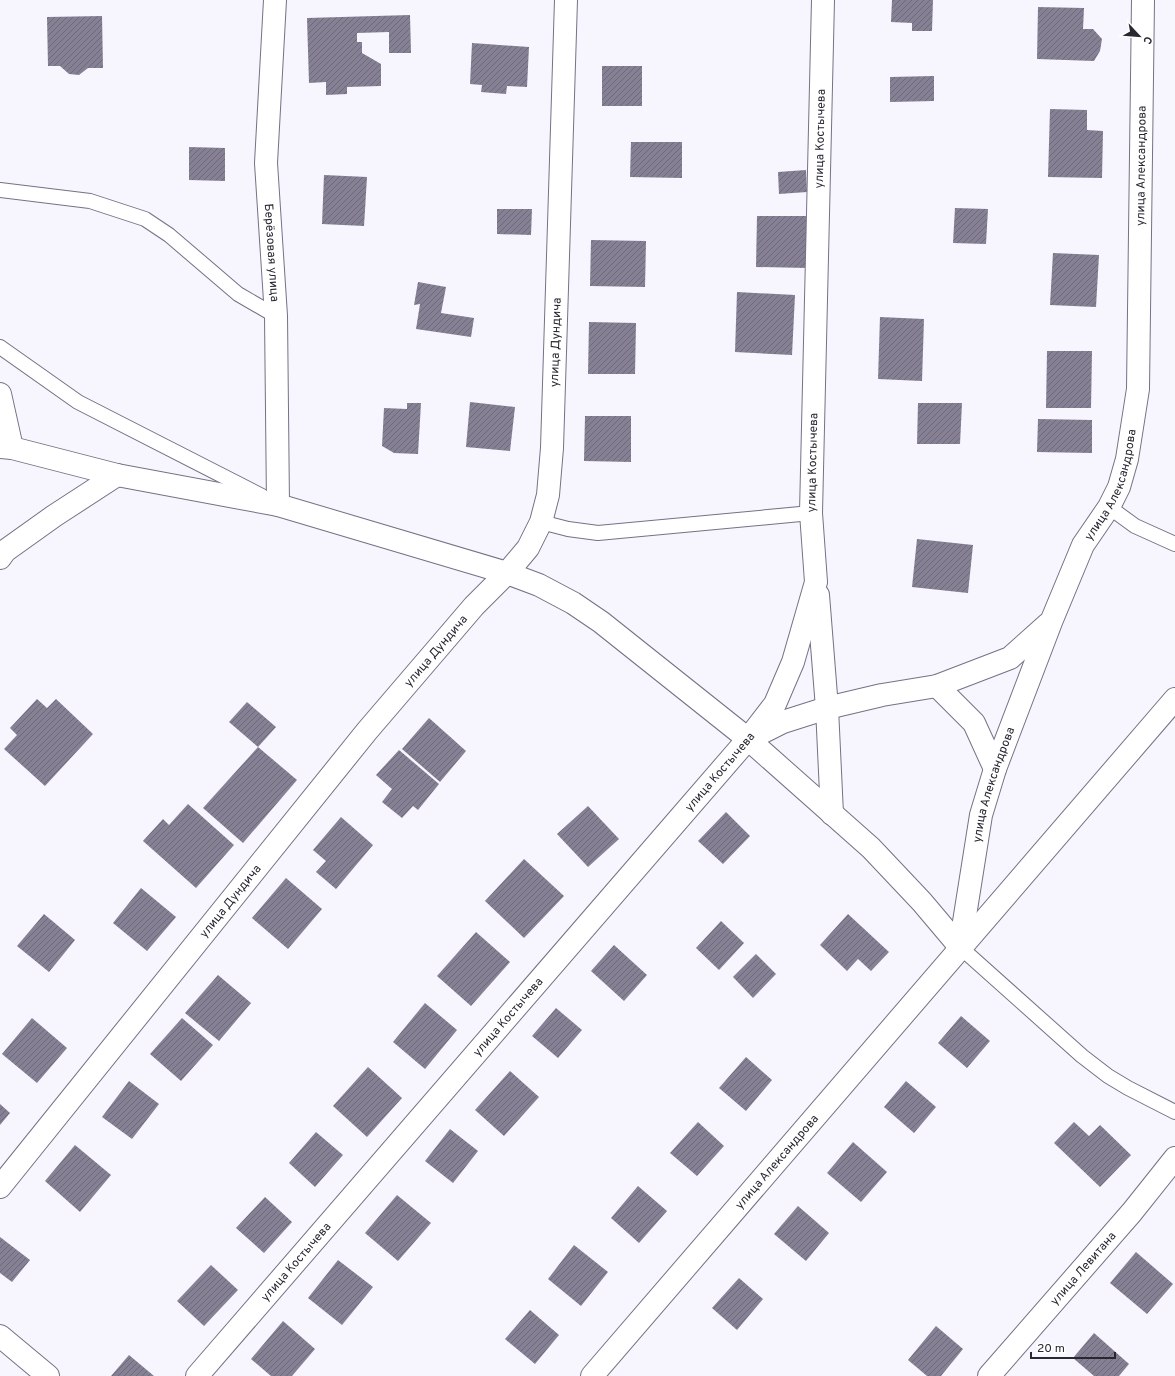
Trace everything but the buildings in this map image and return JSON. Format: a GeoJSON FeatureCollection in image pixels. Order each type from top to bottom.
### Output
{"type":"FeatureCollection","features":[{"type":"Feature","properties":{"kind":"street","name":"Берёзовая улица"},"geometry":{"type":"LineString","coordinates":[[275,0],[266,163],[276,316],[278,505]]}},
{"type":"Feature","properties":{"kind":"street","name":"улица Дундича"},"geometry":{"type":"LineString","coordinates":[[0,1187],[367,731],[474,606],[507,573],[528,548],[541,522],[548,494],[552,448],[566,0]]}},
{"type":"Feature","properties":{"kind":"street","name":"улица Костычева"},"geometry":{"type":"LineString","coordinates":[[197,1376],[748,739],[774,704],[792,662],[816,582],[811,512],[823,0]]}},
{"type":"Feature","properties":{"kind":"street","name":"улица Александрова"},"geometry":{"type":"LineString","coordinates":[[960,948],[981,815],[995,770],[1082,545],[1109,507],[1119,487],[1128,459],[1138,389],[1143,0]]}},
{"type":"Feature","properties":{"kind":"street"},"geometry":{"type":"LineString","coordinates":[[0,394],[6,448],[117,475],[278,505],[507,573],[539,585],[573,603],[601,622],[748,739],[871,848],[922,902],[960,948]]}},
{"type":"Feature","properties":{"kind":"street"},"geometry":{"type":"LineString","coordinates":[[0,558],[6,551],[54,516],[117,475]]}},
{"type":"Feature","properties":{"kind":"street"},"geometry":{"type":"LineString","coordinates":[[816,582],[826,708],[832,814]]}},
{"type":"Feature","properties":{"kind":"street"},"geometry":{"type":"LineString","coordinates":[[748,739],[783,722],[826,708],[937,686],[1010,658],[1051,622]]}},
{"type":"Feature","properties":{"kind":"street"},"geometry":{"type":"LineString","coordinates":[[937,686],[974,723],[995,770]]}},
{"type":"Feature","properties":{"kind":"street","name":"улица Александрова"},"geometry":{"type":"LineString","coordinates":[[592,1376],[1175,699]]}},
{"type":"Feature","properties":{"kind":"street","name":"улица Левитана"},"geometry":{"type":"LineString","coordinates":[[989,1376],[1132,1212],[1175,1158]]}},
{"type":"Feature","properties":{"kind":"street"},"geometry":{"type":"LineString","coordinates":[[0,1336],[48,1376]]}},
{"type":"Feature","properties":{"kind":"lane"},"geometry":{"type":"LineString","coordinates":[[0,190],[90,201],[145,219],[169,235],[238,294],[276,316]]}},
{"type":"Feature","properties":{"kind":"lane"},"geometry":{"type":"LineString","coordinates":[[0,347],[78,402],[278,505]]}},
{"type":"Feature","properties":{"kind":"lane"},"geometry":{"type":"LineString","coordinates":[[1109,507],[1135,526],[1175,544]]}},
{"type":"Feature","properties":{"kind":"lane"},"geometry":{"type":"LineString","coordinates":[[541,522],[568,529],[598,532],[811,512]]}},
{"type":"Feature","properties":{"kind":"lane"},"geometry":{"type":"LineString","coordinates":[[960,948],[1082,1056],[1108,1076],[1175,1112]]}}]}
